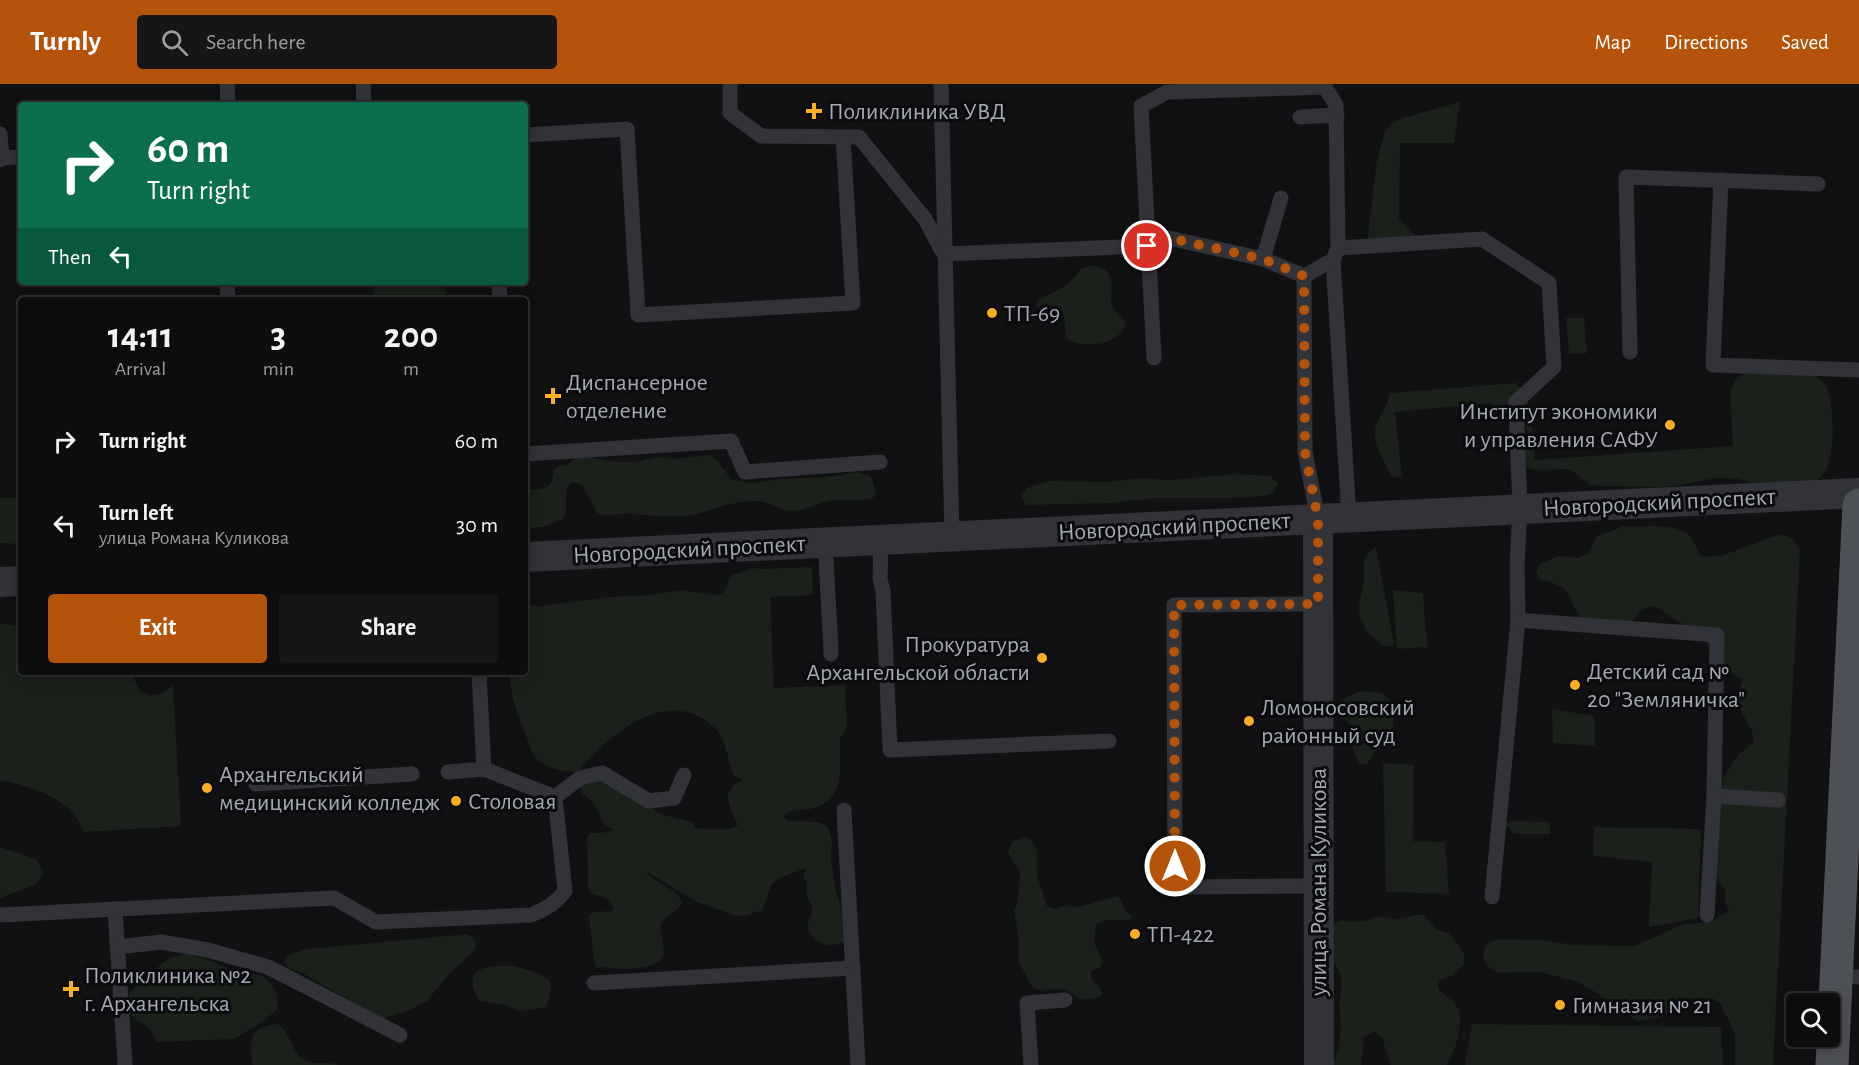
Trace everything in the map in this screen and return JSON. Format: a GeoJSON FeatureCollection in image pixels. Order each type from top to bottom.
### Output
{"type":"FeatureCollection","features":[{"type":"Feature","properties":{"kind":"main road"},"geometry":{"type":"LineString","coordinates":[[1832,1065],[1847,976],[1859,505]]}},
{"type":"Feature","properties":{"kind":"street","name":"Новгородский проспект"},"geometry":{"type":"LineString","coordinates":[[528,557],[1859,493]]}},
{"type":"Feature","properties":{"kind":"street","name":"улица Романа Куликова"},"geometry":{"type":"LineString","coordinates":[[1318,519],[1319,1065]]}},
{"type":"Feature","properties":{"kind":"street"},"geometry":{"type":"LineString","coordinates":[[0,582],[18,581]]}},
{"type":"Feature","properties":{"kind":"lane"},"geometry":{"type":"LineString","coordinates":[[227,84],[228,102]]}},
{"type":"Feature","properties":{"kind":"lane"},"geometry":{"type":"LineString","coordinates":[[363,84],[364,102]]}},
{"type":"Feature","properties":{"kind":"lane"},"geometry":{"type":"LineString","coordinates":[[730,84],[730,112],[761,136],[859,137],[925,219],[944,254]]}},
{"type":"Feature","properties":{"kind":"lane"},"geometry":{"type":"LineString","coordinates":[[941,84],[952,537]]}},
{"type":"Feature","properties":{"kind":"lane"},"geometry":{"type":"LineString","coordinates":[[1154,358],[1141,106],[1167,92],[1324,87],[1336,105],[1335,254],[1349,518]]}},
{"type":"Feature","properties":{"kind":"lane"},"geometry":{"type":"LineString","coordinates":[[1300,117],[1336,115]]}},
{"type":"Feature","properties":{"kind":"lane"},"geometry":{"type":"LineString","coordinates":[[528,135],[627,129],[638,315],[853,303],[843,137]]}},
{"type":"Feature","properties":{"kind":"lane"},"geometry":{"type":"LineString","coordinates":[[0,134],[1,159],[18,158]]}},
{"type":"Feature","properties":{"kind":"lane"},"geometry":{"type":"LineString","coordinates":[[1630,352],[1626,177],[1818,184]]}},
{"type":"Feature","properties":{"kind":"lane"},"geometry":{"type":"LineString","coordinates":[[1720,180],[1713,365],[1859,370]]}},
{"type":"Feature","properties":{"kind":"lane"},"geometry":{"type":"LineString","coordinates":[[1263,259],[1281,198]]}},
{"type":"Feature","properties":{"kind":"lane"},"geometry":{"type":"LineString","coordinates":[[944,254],[1147,246],[1169,238],[1263,259],[1304,276]]}},
{"type":"Feature","properties":{"kind":"lane"},"geometry":{"type":"LineString","coordinates":[[1304,276],[1335,254],[1482,239],[1549,283],[1554,366],[1516,402],[1520,509],[1517,566],[1518,620],[1492,897]]}},
{"type":"Feature","properties":{"kind":"lane"},"geometry":{"type":"LineString","coordinates":[[1304,276],[1305,452],[1318,519]]}},
{"type":"Feature","properties":{"kind":"lane"},"geometry":{"type":"LineString","coordinates":[[528,454],[731,441],[745,472],[880,462]]}},
{"type":"Feature","properties":{"kind":"lane"},"geometry":{"type":"LineString","coordinates":[[881,540],[880,579],[883,591],[890,750],[1110,741]]}},
{"type":"Feature","properties":{"kind":"lane"},"geometry":{"type":"LineString","coordinates":[[826,543],[831,654]]}},
{"type":"Feature","properties":{"kind":"lane"},"geometry":{"type":"LineString","coordinates":[[1318,604],[1174,605],[1175,886],[1318,886]]}},
{"type":"Feature","properties":{"kind":"lane"},"geometry":{"type":"LineString","coordinates":[[1518,620],[1717,635],[1714,796],[1707,915]]}},
{"type":"Feature","properties":{"kind":"lane"},"geometry":{"type":"LineString","coordinates":[[479,675],[483,770]]}},
{"type":"Feature","properties":{"kind":"lane"},"geometry":{"type":"LineString","coordinates":[[447,772],[483,770],[555,797]]}},
{"type":"Feature","properties":{"kind":"lane"},"geometry":{"type":"LineString","coordinates":[[555,797],[580,778],[602,773],[650,801],[674,798],[684,775]]}},
{"type":"Feature","properties":{"kind":"lane"},"geometry":{"type":"LineString","coordinates":[[256,784],[412,774]]}},
{"type":"Feature","properties":{"kind":"lane"},"geometry":{"type":"LineString","coordinates":[[1714,796],[1778,800]]}},
{"type":"Feature","properties":{"kind":"lane"},"geometry":{"type":"LineString","coordinates":[[0,915],[334,898],[376,922],[531,915],[547,909],[565,891],[555,797]]}},
{"type":"Feature","properties":{"kind":"lane"},"geometry":{"type":"LineString","coordinates":[[844,810],[858,1065]]}},
{"type":"Feature","properties":{"kind":"lane"},"geometry":{"type":"LineString","coordinates":[[115,909],[125,1065]]}},
{"type":"Feature","properties":{"kind":"lane"},"geometry":{"type":"LineString","coordinates":[[117,947],[161,942],[208,950],[268,967],[400,1035]]}},
{"type":"Feature","properties":{"kind":"lane"},"geometry":{"type":"LineString","coordinates":[[594,983],[853,968]]}},
{"type":"Feature","properties":{"kind":"lane"},"geometry":{"type":"LineString","coordinates":[[1031,1065],[1027,1003],[1065,1000]]}},
{"type":"Feature","properties":{"kind":"shaded area"},"geometry":{"type":"Polygon","coordinates":[[[1460,102],[1454,143],[1400,143],[1399,220],[1419,239],[1367,244],[1377,160],[1385,131],[1392,123],[1403,118],[1460,102]]]}},
{"type":"Feature","properties":{"kind":"shaded area"},"geometry":{"type":"Polygon","coordinates":[[[1089,266],[1104,269],[1108,273],[1112,284],[1111,305],[1126,322],[1118,336],[1103,343],[1085,344],[1069,340],[1062,310],[1041,310],[1036,306],[1038,300],[1062,288],[1080,269],[1089,266]]]}},
{"type":"Feature","properties":{"kind":"shaded area"},"geometry":{"type":"Polygon","coordinates":[[[373,285],[445,285],[446,297],[374,297],[373,285]]]}},
{"type":"Feature","properties":{"kind":"shaded area"},"geometry":{"type":"Polygon","coordinates":[[[1566,318],[1584,318],[1587,353],[1569,354],[1566,318]]]}},
{"type":"Feature","properties":{"kind":"shaded area"},"geometry":{"type":"Polygon","coordinates":[[[1744,373],[1815,375],[1824,384],[1831,403],[1832,440],[1826,470],[1816,481],[1758,484],[1738,479],[1716,478],[1670,487],[1591,485],[1569,469],[1528,468],[1521,453],[1529,435],[1526,426],[1510,415],[1502,417],[1490,403],[1395,412],[1402,478],[1391,476],[1376,443],[1375,430],[1390,393],[1517,383],[1530,406],[1535,460],[1733,446],[1730,391],[1735,381],[1744,373]]]}},
{"type":"Feature","properties":{"kind":"shaded area"},"geometry":{"type":"Polygon","coordinates":[[[710,455],[732,480],[752,483],[828,477],[857,472],[869,476],[876,493],[873,498],[830,501],[797,511],[765,502],[747,501],[684,516],[605,515],[597,513],[582,485],[572,482],[566,494],[563,519],[543,527],[528,528],[528,490],[546,488],[551,482],[554,470],[559,465],[566,466],[575,458],[587,456],[620,462],[636,462],[656,457],[675,459],[710,455]]]}},
{"type":"Feature","properties":{"kind":"shaded area"},"geometry":{"type":"Polygon","coordinates":[[[1237,474],[1270,476],[1278,483],[1273,493],[1235,498],[1153,498],[1112,503],[1026,505],[1021,496],[1027,488],[1049,481],[1107,482],[1145,478],[1167,480],[1237,474]]]}},
{"type":"Feature","properties":{"kind":"shaded area"},"geometry":{"type":"Polygon","coordinates":[[[18,497],[18,544],[0,543],[0,498],[18,497]]]}},
{"type":"Feature","properties":{"kind":"shaded area"},"geometry":{"type":"Polygon","coordinates":[[[1624,526],[1661,526],[1679,529],[1692,539],[1701,557],[1721,556],[1778,535],[1792,538],[1800,550],[1773,1065],[1735,1065],[1735,1034],[1720,1003],[1714,999],[1683,1000],[1663,1016],[1639,1021],[1615,1009],[1598,994],[1579,982],[1539,972],[1499,973],[1485,963],[1483,956],[1485,947],[1491,941],[1501,939],[1544,940],[1572,945],[1635,946],[1681,925],[1712,921],[1729,911],[1725,889],[1719,883],[1715,866],[1723,778],[1739,754],[1754,742],[1752,732],[1738,702],[1743,679],[1717,663],[1699,627],[1684,625],[1658,608],[1650,606],[1642,610],[1626,629],[1583,620],[1569,594],[1560,587],[1540,579],[1536,572],[1540,564],[1558,556],[1578,558],[1588,554],[1596,537],[1624,526]]]}},
{"type":"Feature","properties":{"kind":"shaded area"},"geometry":{"type":"Polygon","coordinates":[[[1376,547],[1394,645],[1387,647],[1367,631],[1361,620],[1359,607],[1364,579],[1364,561],[1376,547]]]}},
{"type":"Feature","properties":{"kind":"shaded area"},"geometry":{"type":"Polygon","coordinates":[[[812,567],[813,595],[770,597],[774,688],[845,685],[847,729],[840,738],[840,771],[836,790],[831,798],[822,805],[793,811],[784,816],[788,821],[820,822],[828,828],[832,841],[831,860],[836,892],[846,923],[844,941],[835,945],[823,944],[810,934],[808,924],[813,909],[806,894],[807,883],[803,876],[806,868],[773,883],[762,910],[745,916],[734,915],[697,902],[644,870],[675,892],[682,904],[662,923],[664,951],[662,958],[655,963],[636,968],[596,967],[589,915],[594,912],[613,911],[613,906],[606,898],[590,893],[588,888],[587,838],[590,833],[614,830],[604,824],[594,804],[582,793],[580,787],[593,777],[650,805],[659,814],[693,822],[695,828],[717,830],[738,825],[727,795],[734,785],[743,780],[734,776],[718,731],[695,715],[677,711],[658,712],[622,730],[591,757],[579,771],[560,770],[537,759],[530,749],[521,723],[511,690],[509,675],[528,675],[528,606],[681,590],[713,595],[722,594],[730,576],[753,568],[812,567]]]}},
{"type":"Feature","properties":{"kind":"shaded area"},"geometry":{"type":"Polygon","coordinates":[[[1393,590],[1423,593],[1427,647],[1397,649],[1393,590]]]}},
{"type":"Feature","properties":{"kind":"shaded area"},"geometry":{"type":"Polygon","coordinates":[[[0,624],[18,625],[18,675],[132,675],[140,692],[152,695],[162,694],[173,684],[181,826],[84,832],[73,814],[57,800],[28,787],[5,781],[0,782],[0,624]]]}},
{"type":"Feature","properties":{"kind":"shaded area"},"geometry":{"type":"Polygon","coordinates":[[[1360,691],[1381,693],[1389,698],[1394,710],[1393,728],[1380,738],[1377,750],[1367,764],[1362,765],[1355,755],[1349,725],[1346,719],[1341,719],[1335,710],[1336,703],[1360,691]]]}},
{"type":"Feature","properties":{"kind":"shaded area"},"geometry":{"type":"Polygon","coordinates":[[[1552,709],[1594,716],[1595,746],[1553,743],[1552,709]]]}},
{"type":"Feature","properties":{"kind":"shaded area"},"geometry":{"type":"Polygon","coordinates":[[[1383,763],[1414,765],[1413,841],[1445,842],[1449,894],[1386,892],[1383,763]]]}},
{"type":"Feature","properties":{"kind":"shaded area"},"geometry":{"type":"Polygon","coordinates":[[[1503,821],[1550,822],[1550,834],[1514,834],[1503,821]]]}},
{"type":"Feature","properties":{"kind":"shaded area"},"geometry":{"type":"Polygon","coordinates":[[[1594,827],[1701,829],[1698,918],[1649,927],[1652,862],[1593,856],[1594,827]]]}},
{"type":"Feature","properties":{"kind":"shaded area"},"geometry":{"type":"Polygon","coordinates":[[[1024,837],[1031,839],[1037,851],[1037,875],[1047,906],[1053,909],[1065,906],[1079,907],[1118,896],[1125,910],[1132,916],[1130,920],[1105,920],[1096,924],[1094,943],[1103,961],[1101,967],[1091,971],[1091,977],[1102,992],[1100,997],[1082,999],[1066,989],[1039,990],[1033,988],[1019,963],[1014,911],[1018,900],[1020,871],[1008,853],[1012,842],[1024,837]]]}},
{"type":"Feature","properties":{"kind":"shaded area"},"geometry":{"type":"Polygon","coordinates":[[[0,847],[36,859],[44,873],[36,884],[0,898],[0,847]]]}},
{"type":"Feature","properties":{"kind":"shaded area"},"geometry":{"type":"Polygon","coordinates":[[[1424,915],[1436,929],[1449,933],[1464,953],[1464,965],[1452,976],[1441,979],[1438,984],[1438,989],[1454,1003],[1459,1011],[1460,1027],[1450,1060],[1447,1065],[1391,1065],[1382,1038],[1374,1031],[1364,1037],[1361,1065],[1333,1065],[1339,1047],[1341,1025],[1339,1004],[1342,988],[1341,976],[1333,960],[1331,924],[1343,920],[1349,922],[1369,920],[1375,916],[1397,919],[1424,915]]]}},
{"type":"Feature","properties":{"kind":"shaded area"},"geometry":{"type":"Polygon","coordinates":[[[468,934],[475,940],[475,949],[447,976],[427,1001],[412,1009],[382,1019],[302,973],[289,968],[284,960],[290,954],[308,949],[468,934]]]}},
{"type":"Feature","properties":{"kind":"shaded area"},"geometry":{"type":"Polygon","coordinates":[[[186,954],[214,962],[241,975],[256,974],[264,977],[276,992],[277,1009],[265,1020],[234,1039],[156,1042],[151,1030],[136,1020],[130,1012],[127,1005],[130,993],[163,963],[186,954]]]}},
{"type":"Feature","properties":{"kind":"shaded area"},"geometry":{"type":"Polygon","coordinates":[[[495,966],[515,966],[538,973],[549,980],[550,994],[544,1008],[519,1011],[509,1006],[480,1001],[472,981],[479,970],[495,966]]]}},
{"type":"Feature","properties":{"kind":"shaded area"},"geometry":{"type":"Polygon","coordinates":[[[278,1024],[301,1058],[314,1063],[339,1065],[253,1065],[251,1042],[256,1032],[269,1025],[278,1024]]]}},
{"type":"Feature","properties":{"kind":"shaded area"},"geometry":{"type":"Polygon","coordinates":[[[1472,1024],[1721,1027],[1723,1065],[1465,1065],[1472,1024]]]}},
{"type":"Feature","properties":{"kind":"place","name":"Поликлиника УВД"},"geometry":{"type":"Point","coordinates":[814,111]}},
{"type":"Feature","properties":{"kind":"place","name":"ТП-69"},"geometry":{"type":"Point","coordinates":[992,313]}},
{"type":"Feature","properties":{"kind":"place","name":"Диспансерное отделение"},"geometry":{"type":"Point","coordinates":[553,396]}},
{"type":"Feature","properties":{"kind":"place","name":"Институт экономики и управления САФУ"},"geometry":{"type":"Point","coordinates":[1670,425]}},
{"type":"Feature","properties":{"kind":"place","name":"Прокуратура Архангельской области"},"geometry":{"type":"Point","coordinates":[1042,658]}},
{"type":"Feature","properties":{"kind":"place","name":"Детский сад № 20 \"Земляничка\""},"geometry":{"type":"Point","coordinates":[1575,685]}},
{"type":"Feature","properties":{"kind":"place","name":"Ломоносовский районный cуд"},"geometry":{"type":"Point","coordinates":[1249,721]}},
{"type":"Feature","properties":{"kind":"place","name":"Архангельский медицинский колледж"},"geometry":{"type":"Point","coordinates":[207,788]}},
{"type":"Feature","properties":{"kind":"place","name":"Столовая"},"geometry":{"type":"Point","coordinates":[456,801]}},
{"type":"Feature","properties":{"kind":"place","name":"ТП-422"},"geometry":{"type":"Point","coordinates":[1135,934]}},
{"type":"Feature","properties":{"kind":"place","name":"Поликлиника №2 г. Архангельска"},"geometry":{"type":"Point","coordinates":[71,989]}},
{"type":"Feature","properties":{"kind":"place","name":"Гимназия № 21"},"geometry":{"type":"Point","coordinates":[1560,1005]}},
{"type":"Feature","properties":{"kind":"route"},"geometry":{"type":"LineString","coordinates":[[1147,246],[1169,238],[1263,259],[1304,276],[1305,452],[1318,519],[1318,604],[1174,605],[1175,866]]}}]}
